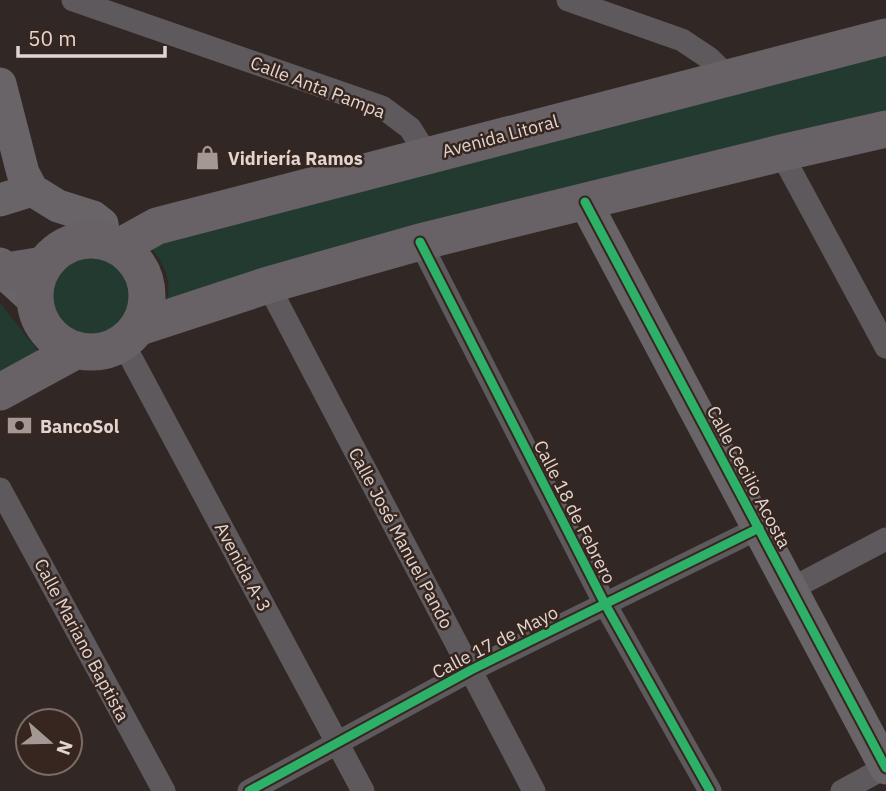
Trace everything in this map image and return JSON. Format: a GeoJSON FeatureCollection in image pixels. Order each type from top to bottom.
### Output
{"type":"FeatureCollection","features":[{"type":"Feature","properties":{"kind":"main road","name":"Avenida Litoral"},"geometry":{"type":"LineString","coordinates":[[111,244],[157,226],[886,37]]}},
{"type":"Feature","properties":{"kind":"main road"},"geometry":{"type":"LineString","coordinates":[[130,335],[147,302],[146,280],[136,261],[111,244],[85,239],[67,244],[57,251],[44,265],[37,282],[37,313],[46,330],[60,343],[77,350],[101,352],[130,335],[268,285],[420,243],[886,129]]}},
{"type":"Feature","properties":{"kind":"main road"},"geometry":{"type":"LineString","coordinates":[[1,269],[44,265]]}},
{"type":"Feature","properties":{"kind":"main road"},"geometry":{"type":"LineString","coordinates":[[0,392],[77,350]]}},
{"type":"Feature","properties":{"kind":"street","name":"Calle Anta Pampa"},"geometry":{"type":"LineString","coordinates":[[73,0],[382,107],[410,128],[428,155]]}},
{"type":"Feature","properties":{"kind":"street"},"geometry":{"type":"LineString","coordinates":[[568,0],[681,40],[709,58],[727,77]]}},
{"type":"Feature","properties":{"kind":"street"},"geometry":{"type":"LineString","coordinates":[[0,84],[23,173],[32,190],[58,206],[93,218],[102,224],[111,244]]}},
{"type":"Feature","properties":{"kind":"street"},"geometry":{"type":"LineString","coordinates":[[781,153],[886,347]]}},
{"type":"Feature","properties":{"kind":"street"},"geometry":{"type":"LineString","coordinates":[[0,200],[32,190]]}},
{"type":"Feature","properties":{"kind":"street","name":"Calle Cecilio Acosta"},"geometry":{"type":"LineString","coordinates":[[585,202],[886,767]]}},
{"type":"Feature","properties":{"kind":"street","name":"Calle 18 de Febrero"},"geometry":{"type":"LineString","coordinates":[[420,243],[605,604],[710,791]]}},
{"type":"Feature","properties":{"kind":"street"},"geometry":{"type":"LineString","coordinates":[[1,269],[35,301]]}},
{"type":"Feature","properties":{"kind":"street","name":"Calle José Manuel Pando"},"geometry":{"type":"LineString","coordinates":[[268,285],[534,791]]}},
{"type":"Feature","properties":{"kind":"street","name":"Avenida A-3"},"geometry":{"type":"LineString","coordinates":[[130,335],[363,791]]}},
{"type":"Feature","properties":{"kind":"street","name":"Calle Mariano Baptista"},"geometry":{"type":"LineString","coordinates":[[0,489],[163,791]]}},
{"type":"Feature","properties":{"kind":"street","name":"Calle 17 de Mayo"},"geometry":{"type":"LineString","coordinates":[[249,791],[471,670],[759,528]]}},
{"type":"Feature","properties":{"kind":"street"},"geometry":{"type":"LineString","coordinates":[[791,589],[886,539]]}},
{"type":"Feature","properties":{"kind":"street"},"geometry":{"type":"LineString","coordinates":[[842,791],[886,767]]}},
{"type":"Feature","properties":{"kind":"green space"},"geometry":{"type":"Polygon","coordinates":[[[886,50],[886,117],[166,303],[168,286],[165,270],[146,243],[886,50]]]}},
{"type":"Feature","properties":{"kind":"green space"},"geometry":{"type":"Polygon","coordinates":[[[95,254],[111,257],[125,266],[134,280],[137,296],[134,312],[125,326],[111,335],[95,338],[79,335],[65,326],[56,312],[53,296],[56,280],[65,266],[79,257],[95,254]]]}},
{"type":"Feature","properties":{"kind":"green space"},"geometry":{"type":"Polygon","coordinates":[[[0,303],[46,361],[0,385],[0,303]]]}},
{"type":"Feature","properties":{"kind":"cycle path"},"geometry":{"type":"LineString","coordinates":[[585,202],[886,768]]}},
{"type":"Feature","properties":{"kind":"cycle path"},"geometry":{"type":"LineString","coordinates":[[420,242],[605,604],[710,791]]}},
{"type":"Feature","properties":{"kind":"cycle path"},"geometry":{"type":"LineString","coordinates":[[249,791],[471,670],[759,528]]}},
{"type":"Feature","properties":{"kind":"place","name":"Vidriería Ramos"},"geometry":{"type":"Point","coordinates":[208,158]}},
{"type":"Feature","properties":{"kind":"place","name":"BancoSol"},"geometry":{"type":"Point","coordinates":[20,426]}}]}
